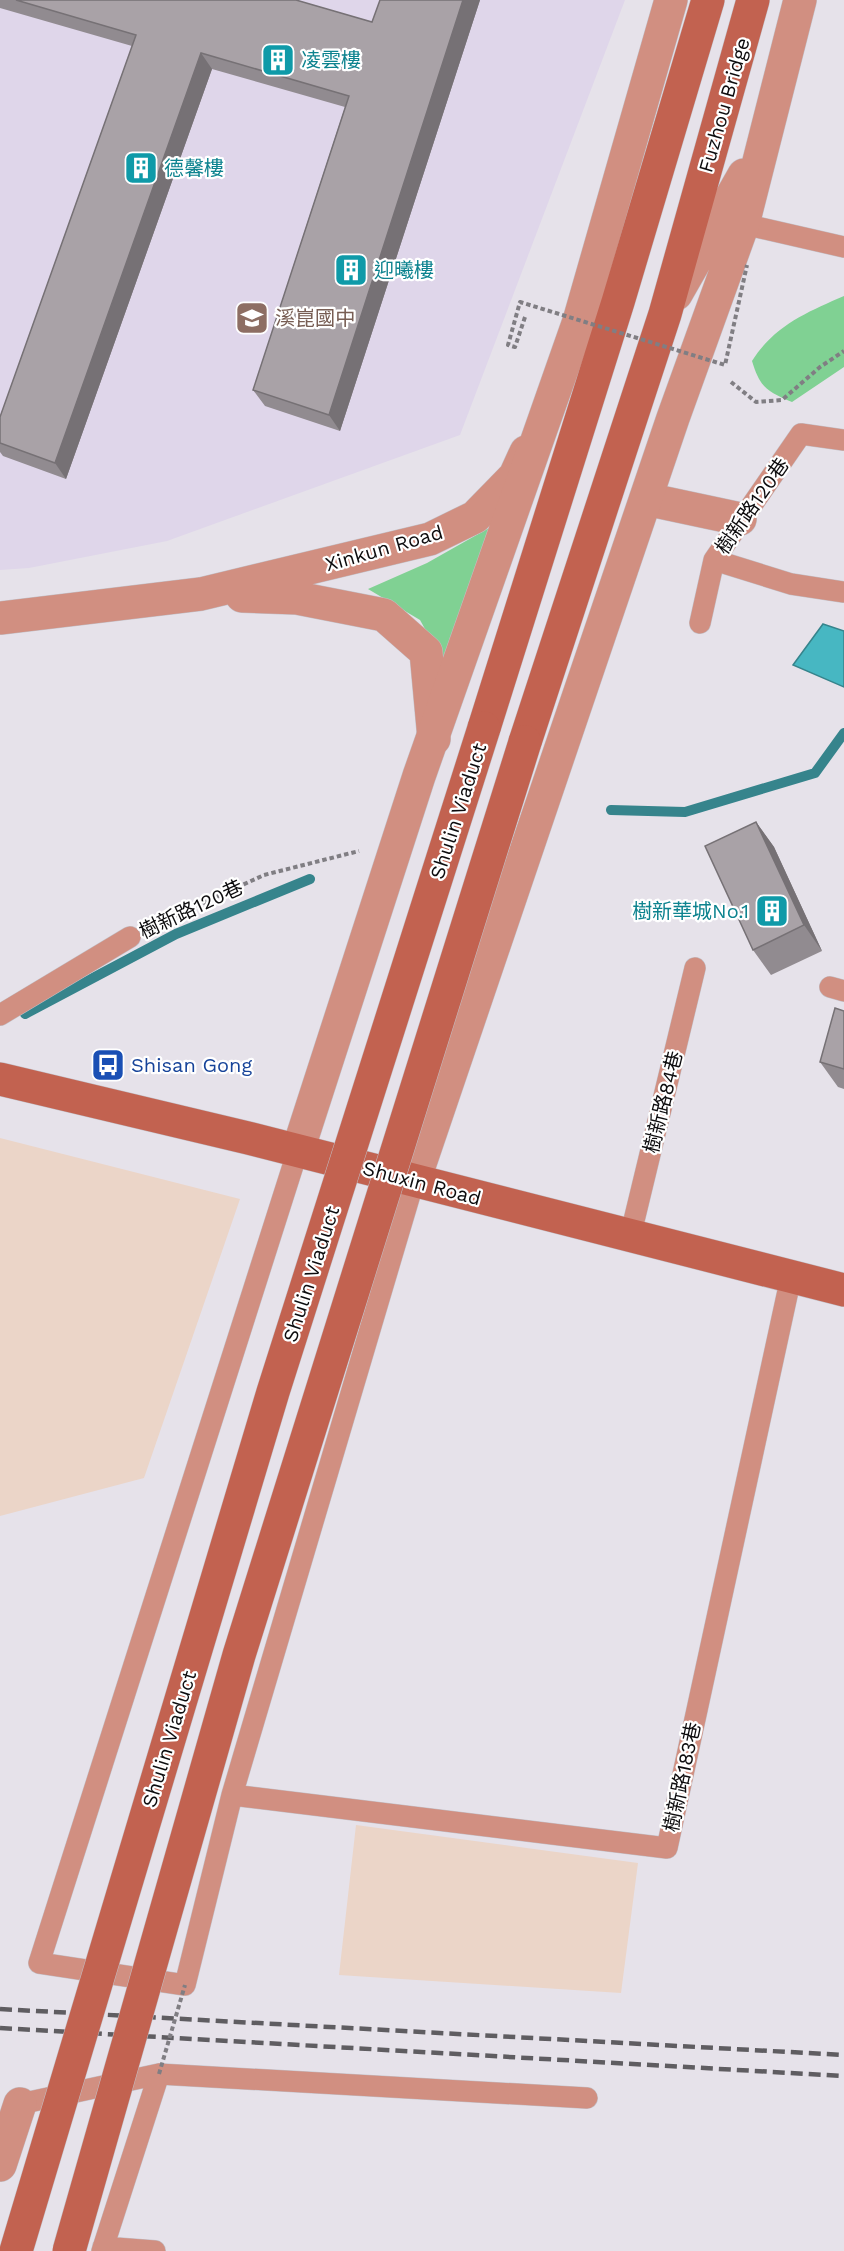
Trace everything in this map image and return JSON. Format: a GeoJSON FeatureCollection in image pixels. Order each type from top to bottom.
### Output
{"type":"FeatureCollection","features":[{"type":"Feature","properties":{"kind":"main road","name":"Shulin Viaduct"},"geometry":{"type":"LineString","coordinates":[[16,2251],[273,1392],[618,302],[708,0]]}},
{"type":"Feature","properties":{"kind":"main road","name":"Fuzhou Bridge"},"geometry":{"type":"LineString","coordinates":[[665,314],[753,0]]}},
{"type":"Feature","properties":{"kind":"main road"},"geometry":{"type":"LineString","coordinates":[[69,2251],[239,1655],[525,742],[665,314]]}},
{"type":"Feature","properties":{"kind":"main road","name":"Shuxin Road"},"geometry":{"type":"LineString","coordinates":[[0,1079],[298,1150],[630,1237],[844,1290]]}},
{"type":"Feature","properties":{"kind":"street"},"geometry":{"type":"LineString","coordinates":[[298,1150],[397,841],[434,740],[545,412],[579,321],[671,0]]}},
{"type":"Feature","properties":{"kind":"street"},"geometry":{"type":"LineString","coordinates":[[618,302],[699,0]]}},
{"type":"Feature","properties":{"kind":"street"},"geometry":{"type":"LineString","coordinates":[[414,1181],[646,499],[743,224],[800,0]]}},
{"type":"Feature","properties":{"kind":"street"},"geometry":{"type":"LineString","coordinates":[[665,314],[765,139]]}},
{"type":"Feature","properties":{"kind":"street","name":"Xinkun Road"},"geometry":{"type":"LineString","coordinates":[[0,618],[201,594],[430,539],[475,517],[515,476],[545,412]]}},
{"type":"Feature","properties":{"kind":"street"},"geometry":{"type":"LineString","coordinates":[[646,499],[740,519]]}},
{"type":"Feature","properties":{"kind":"street","name":"Xinkun Road"},"geometry":{"type":"LineString","coordinates":[[201,594],[297,598],[384,615],[426,652],[434,740]]}},
{"type":"Feature","properties":{"kind":"street"},"geometry":{"type":"LineString","coordinates":[[0,2165],[20,2104]]}},
{"type":"Feature","properties":{"kind":"lane"},"geometry":{"type":"LineString","coordinates":[[743,224],[844,247]]}},
{"type":"Feature","properties":{"kind":"lane","name":"樹新路120巷"},"geometry":{"type":"LineString","coordinates":[[700,622],[714,560],[740,519],[801,434],[844,440]]}},
{"type":"Feature","properties":{"kind":"lane"},"geometry":{"type":"LineString","coordinates":[[714,560],[791,584],[844,592]]}},
{"type":"Feature","properties":{"kind":"lane","name":"樹新路120巷"},"geometry":{"type":"LineString","coordinates":[[0,1015],[130,937]]}},
{"type":"Feature","properties":{"kind":"lane","name":"樹新路84巷"},"geometry":{"type":"LineString","coordinates":[[630,1237],[695,968]]}},
{"type":"Feature","properties":{"kind":"lane"},"geometry":{"type":"LineString","coordinates":[[298,1150],[39,1963],[185,1985],[232,1795],[414,1181]]}},
{"type":"Feature","properties":{"kind":"lane","name":"樹新路183巷"},"geometry":{"type":"LineString","coordinates":[[232,1795],[667,1848],[791,1278]]}},
{"type":"Feature","properties":{"kind":"lane"},"geometry":{"type":"LineString","coordinates":[[154,2251],[102,2249],[159,2074]]}},
{"type":"Feature","properties":{"kind":"lane"},"geometry":{"type":"LineString","coordinates":[[20,2104],[159,2074],[587,2098]]}},
{"type":"Feature","properties":{"kind":"path"},"geometry":{"type":"LineString","coordinates":[[525,316],[515,347],[508,345],[520,302],[725,365],[747,265]]}},
{"type":"Feature","properties":{"kind":"path"},"geometry":{"type":"LineString","coordinates":[[731,382],[756,402],[782,400],[820,366],[844,351]]}},
{"type":"Feature","properties":{"kind":"path","name":"樹新路120巷"},"geometry":{"type":"LineString","coordinates":[[130,937],[264,875],[397,841]]}},
{"type":"Feature","properties":{"kind":"path"},"geometry":{"type":"LineString","coordinates":[[159,2074],[185,1985]]}},
{"type":"Feature","properties":{"kind":"shaded area","name":"溪崑國中"},"geometry":{"type":"Polygon","coordinates":[[[0,0],[625,0],[460,435],[167,541],[29,568],[0,570],[0,0]]]}},
{"type":"Feature","properties":{"kind":"shaded area"},"geometry":{"type":"Polygon","coordinates":[[[0,1138],[240,1199],[144,1478],[0,1516],[0,1138]]]}},
{"type":"Feature","properties":{"kind":"shaded area"},"geometry":{"type":"Polygon","coordinates":[[[356,1825],[638,1863],[621,1993],[339,1975],[356,1825]]]}},
{"type":"Feature","properties":{"kind":"green space"},"geometry":{"type":"Polygon","coordinates":[[[844,296],[844,367],[792,402],[765,387],[752,361],[770,338],[792,321],[844,296]]]}},
{"type":"Feature","properties":{"kind":"green space"},"geometry":{"type":"Polygon","coordinates":[[[503,520],[445,665],[420,620],[368,589],[427,563],[503,520]]]}},
{"type":"Feature","properties":{"kind":"water"},"geometry":{"type":"Polygon","coordinates":[[[823,624],[844,631],[844,687],[793,665],[823,624]]]}},
{"type":"Feature","properties":{"kind":"building"},"geometry":{"type":"Polygon","coordinates":[[[16,0],[296,0],[372,22],[380,0],[463,0],[329,415],[253,390],[349,96],[201,53],[55,463],[0,443],[0,417],[136,35],[16,0]]]}},
{"type":"Feature","properties":{"kind":"building","name":"樹新華城No.1"},"geometry":{"type":"Polygon","coordinates":[[[756,822],[804,925],[753,950],[705,846],[756,822]]]}},
{"type":"Feature","properties":{"kind":"building"},"geometry":{"type":"Polygon","coordinates":[[[835,1008],[844,1011],[844,1069],[820,1062],[835,1008]]]}},
{"type":"Feature","properties":{"kind":"waterway"},"geometry":{"type":"LineString","coordinates":[[611,810],[685,812],[815,773],[844,733]]}},
{"type":"Feature","properties":{"kind":"waterway"},"geometry":{"type":"LineString","coordinates":[[25,1014],[176,934],[310,879]]}},
{"type":"Feature","properties":{"kind":"railway"},"geometry":{"type":"LineString","coordinates":[[0,2009],[844,2055]]}},
{"type":"Feature","properties":{"kind":"railway"},"geometry":{"type":"LineString","coordinates":[[0,2028],[844,2076]]}},
{"type":"Feature","properties":{"kind":"place","name":"凌雲樓"},"geometry":{"type":"Point","coordinates":[278,60]}},
{"type":"Feature","properties":{"kind":"place","name":"德馨樓"},"geometry":{"type":"Point","coordinates":[141,168]}},
{"type":"Feature","properties":{"kind":"place","name":"迎曦樓"},"geometry":{"type":"Point","coordinates":[351,270]}},
{"type":"Feature","properties":{"kind":"place","name":"溪崑國中"},"geometry":{"type":"Point","coordinates":[252,318]}},
{"type":"Feature","properties":{"kind":"place","name":"樹新華城No.1"},"geometry":{"type":"Point","coordinates":[772,911]}},
{"type":"Feature","properties":{"kind":"place","name":"Shisan Gong"},"geometry":{"type":"Point","coordinates":[108,1065]}}]}
